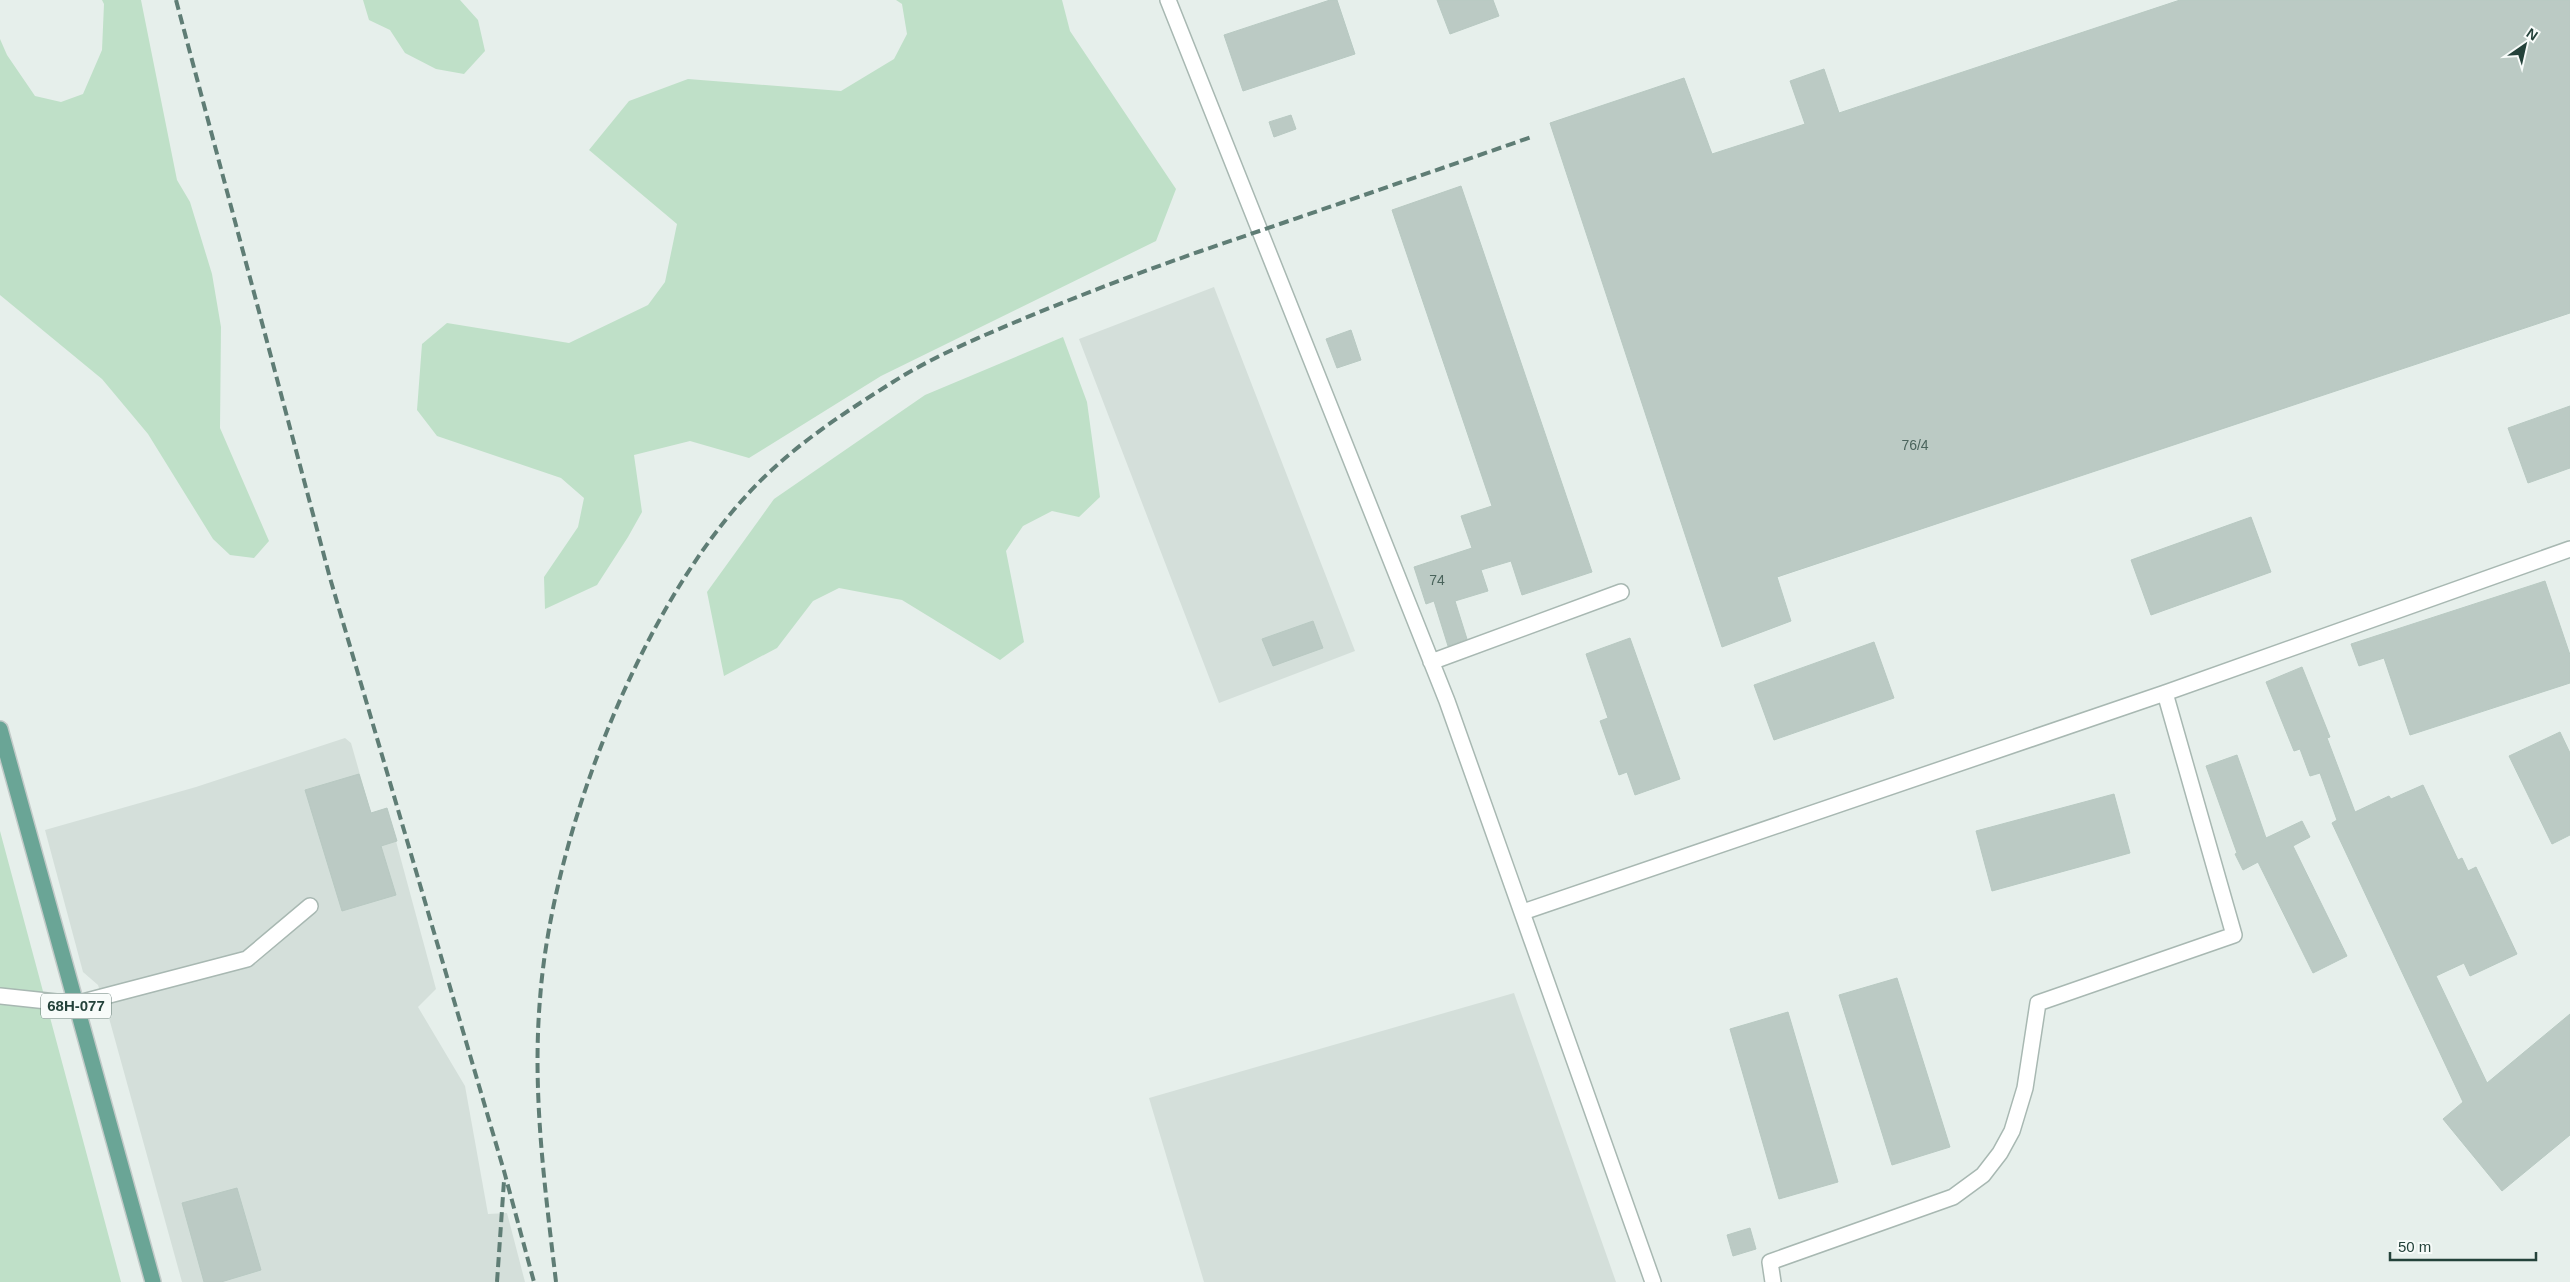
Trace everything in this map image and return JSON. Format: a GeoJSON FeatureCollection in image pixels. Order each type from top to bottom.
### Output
{"type":"FeatureCollection","features":[{"type":"Feature","properties":{"kind":"main road","name":"68Н-077"},"geometry":{"type":"LineString","coordinates":[[0,729],[153,1282]]}},
{"type":"Feature","properties":{"kind":"street"},"geometry":{"type":"LineString","coordinates":[[1168,0],[1431,662],[1524,912],[1654,1282]]}},
{"type":"Feature","properties":{"kind":"street"},"geometry":{"type":"LineString","coordinates":[[1524,912],[2164,693],[2570,549]]}},
{"type":"Feature","properties":{"kind":"street"},"geometry":{"type":"LineString","coordinates":[[1431,662],[1621,592]]}},
{"type":"Feature","properties":{"kind":"street"},"geometry":{"type":"LineString","coordinates":[[1773,1282],[1770,1262],[1953,1197],[1983,1175],[2000,1153],[2012,1131],[2025,1088],[2038,1002],[2234,935],[2164,693]]}},
{"type":"Feature","properties":{"kind":"street"},"geometry":{"type":"LineString","coordinates":[[0,996],[75,1004],[247,959],[310,906]]}},
{"type":"Feature","properties":{"kind":"shaded area"},"geometry":{"type":"Polygon","coordinates":[[[1214,287],[1355,651],[1219,703],[1079,339],[1214,287]]]}},
{"type":"Feature","properties":{"kind":"shaded area"},"geometry":{"type":"Polygon","coordinates":[[[345,738],[351,743],[371,813],[387,808],[436,989],[418,1007],[465,1086],[488,1214],[507,1213],[525,1282],[182,1282],[109,1018],[98,985],[83,972],[45,830],[196,787],[345,738]]]}},
{"type":"Feature","properties":{"kind":"shaded area"},"geometry":{"type":"Polygon","coordinates":[[[1514,993],[1616,1282],[1204,1282],[1149,1098],[1514,993]]]}},
{"type":"Feature","properties":{"kind":"green space"},"geometry":{"type":"Polygon","coordinates":[[[102,0],[141,0],[177,180],[190,202],[212,274],[221,327],[220,428],[269,541],[254,558],[230,555],[213,539],[148,434],[102,379],[0,295],[0,39],[7,55],[35,96],[61,102],[83,94],[102,50],[104,4],[102,0]]]}},
{"type":"Feature","properties":{"kind":"green space"},"geometry":{"type":"Polygon","coordinates":[[[363,0],[460,0],[478,20],[485,51],[464,74],[436,69],[405,53],[390,30],[369,20],[363,0]]]}},
{"type":"Feature","properties":{"kind":"green space"},"geometry":{"type":"Polygon","coordinates":[[[896,0],[1062,0],[1070,31],[1176,189],[1156,241],[881,376],[749,458],[690,441],[634,455],[642,512],[628,537],[597,585],[545,609],[544,577],[578,527],[584,498],[561,478],[437,436],[417,410],[422,344],[447,323],[569,343],[648,305],[665,282],[677,224],[589,150],[629,101],[688,79],[841,91],[894,59],[907,34],[902,4],[896,0]]]}},
{"type":"Feature","properties":{"kind":"green space"},"geometry":{"type":"Polygon","coordinates":[[[1063,337],[1087,402],[1100,497],[1079,517],[1052,511],[1023,526],[1006,551],[1024,642],[1000,660],[902,600],[839,588],[813,601],[777,648],[724,676],[707,592],[774,499],[925,395],[1063,337]]]}},
{"type":"Feature","properties":{"kind":"green space"},"geometry":{"type":"Polygon","coordinates":[[[0,831],[121,1282],[0,1282],[0,831]]]}},
{"type":"Feature","properties":{"kind":"building"},"geometry":{"type":"Polygon","coordinates":[[[1330,0],[1337,0],[1355,54],[1243,91],[1224,35],[1330,0]]]}},
{"type":"Feature","properties":{"kind":"building"},"geometry":{"type":"Polygon","coordinates":[[[1437,0],[1493,0],[1499,16],[1450,34],[1437,0]]]}},
{"type":"Feature","properties":{"kind":"building"},"geometry":{"type":"Polygon","coordinates":[[[2180,0],[2570,0],[2570,313],[1777,577],[1791,621],[1722,647],[1550,123],[1684,78],[1712,154],[1805,124],[1790,81],[1824,69],[1839,113],[2180,0]]]}},
{"type":"Feature","properties":{"kind":"building"},"geometry":{"type":"Polygon","coordinates":[[[1291,115],[1296,129],[1274,137],[1269,122],[1291,115]]]}},
{"type":"Feature","properties":{"kind":"building"},"geometry":{"type":"Polygon","coordinates":[[[1461,186],[1592,572],[1522,595],[1511,561],[1481,570],[1488,591],[1455,601],[1467,639],[1448,646],[1434,601],[1426,604],[1414,567],[1472,548],[1461,516],[1492,506],[1392,210],[1461,186]]]}},
{"type":"Feature","properties":{"kind":"building"},"geometry":{"type":"Polygon","coordinates":[[[1351,330],[1361,360],[1337,368],[1326,339],[1351,330]]]}},
{"type":"Feature","properties":{"kind":"building"},"geometry":{"type":"Polygon","coordinates":[[[2570,406],[2570,468],[2528,483],[2508,428],[2570,406]]]}},
{"type":"Feature","properties":{"kind":"building"},"geometry":{"type":"Polygon","coordinates":[[[2251,517],[2271,572],[2151,615],[2131,560],[2251,517]]]}},
{"type":"Feature","properties":{"kind":"building"},"geometry":{"type":"Polygon","coordinates":[[[2545,581],[2570,655],[2570,683],[2410,735],[2384,658],[2359,666],[2351,644],[2545,581]]]}},
{"type":"Feature","properties":{"kind":"building"},"geometry":{"type":"Polygon","coordinates":[[[1313,621],[1323,648],[1273,666],[1262,639],[1313,621]]]}},
{"type":"Feature","properties":{"kind":"building"},"geometry":{"type":"Polygon","coordinates":[[[1630,638],[1680,779],[1635,795],[1627,772],[1619,775],[1600,721],[1608,718],[1586,654],[1630,638]]]}},
{"type":"Feature","properties":{"kind":"building"},"geometry":{"type":"Polygon","coordinates":[[[1874,642],[1894,698],[1774,740],[1754,685],[1874,642]]]}},
{"type":"Feature","properties":{"kind":"building"},"geometry":{"type":"Polygon","coordinates":[[[2302,667],[2330,737],[2327,738],[2355,812],[2389,796],[2391,799],[2423,785],[2458,860],[2462,858],[2468,871],[2476,867],[2517,954],[2470,976],[2464,963],[2436,976],[2487,1083],[2570,1014],[2570,1135],[2502,1191],[2443,1119],[2463,1102],[2332,823],[2337,820],[2320,773],[2310,776],[2300,749],[2294,751],[2266,682],[2302,667]]]}},
{"type":"Feature","properties":{"kind":"building"},"geometry":{"type":"Polygon","coordinates":[[[2560,732],[2570,753],[2570,835],[2552,844],[2509,756],[2560,732]]]}},
{"type":"Feature","properties":{"kind":"building"},"geometry":{"type":"Polygon","coordinates":[[[2237,755],[2266,838],[2302,821],[2310,837],[2293,846],[2347,956],[2313,973],[2258,862],[2243,870],[2235,854],[2237,853],[2206,766],[2237,755]]]}},
{"type":"Feature","properties":{"kind":"building"},"geometry":{"type":"Polygon","coordinates":[[[359,774],[371,813],[387,808],[397,841],[381,846],[396,895],[342,911],[305,790],[359,774]]]}},
{"type":"Feature","properties":{"kind":"building"},"geometry":{"type":"Polygon","coordinates":[[[2114,794],[2130,853],[1992,891],[1976,831],[2114,794]]]}},
{"type":"Feature","properties":{"kind":"building"},"geometry":{"type":"Polygon","coordinates":[[[1897,978],[1950,1147],[1892,1165],[1839,995],[1897,978]]]}},
{"type":"Feature","properties":{"kind":"building"},"geometry":{"type":"Polygon","coordinates":[[[1788,1012],[1838,1182],[1779,1199],[1730,1029],[1788,1012]]]}},
{"type":"Feature","properties":{"kind":"building"},"geometry":{"type":"Polygon","coordinates":[[[237,1188],[261,1270],[221,1282],[204,1282],[182,1203],[237,1188]]]}},
{"type":"Feature","properties":{"kind":"building"},"geometry":{"type":"Polygon","coordinates":[[[1750,1228],[1756,1249],[1733,1256],[1727,1235],[1750,1228]]]}},
{"type":"Feature","properties":{"kind":"railway"},"geometry":{"type":"LineString","coordinates":[[176,0],[330,578],[504,1171],[534,1282]]}},
{"type":"Feature","properties":{"kind":"railway"},"geometry":{"type":"LineString","coordinates":[[556,1282],[541,1141],[538,1035],[540,999],[548,933],[564,861],[586,787],[614,713],[648,641],[686,575],[729,516],[775,467],[817,433],[847,411],[893,382],[958,347],[1047,309],[1156,267],[1534,136]]}},
{"type":"Feature","properties":{"kind":"railway"},"geometry":{"type":"LineString","coordinates":[[497,1282],[504,1181]]}}]}
